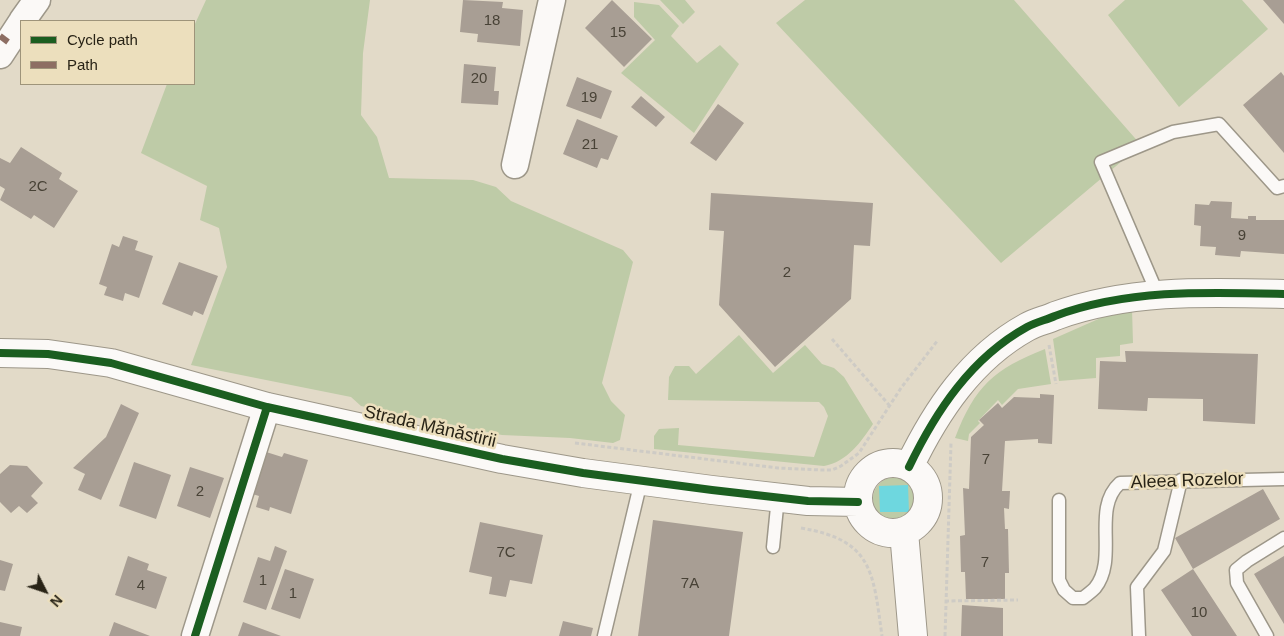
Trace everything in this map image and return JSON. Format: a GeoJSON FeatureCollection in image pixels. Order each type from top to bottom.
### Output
{"type":"FeatureCollection","features":[{"type":"Feature","properties":{"kind":"street"},"geometry":{"type":"LineString","coordinates":[[22,20],[37,0]]}},
{"type":"Feature","properties":{"kind":"street"},"geometry":{"type":"LineString","coordinates":[[515,165],[552,0]]}},
{"type":"Feature","properties":{"kind":"street"},"geometry":{"type":"LineString","coordinates":[[10,35],[20,22]]}},
{"type":"Feature","properties":{"kind":"street"},"geometry":{"type":"LineString","coordinates":[[909,467],[937,414],[966,376],[994,351],[1027,327],[1076,308],[1133,297],[1187,293],[1284,294]]}},
{"type":"Feature","properties":{"kind":"street","name":"Strada Mănăstirii"},"geometry":{"type":"LineString","coordinates":[[0,353],[48,354],[111,363],[267,407],[502,459],[641,481],[778,498],[858,502]]}},
{"type":"Feature","properties":{"kind":"street"},"geometry":{"type":"LineString","coordinates":[[195,636],[267,407]]}},
{"type":"Feature","properties":{"kind":"street"},"geometry":{"type":"LineString","coordinates":[[894,463],[909,467],[924,481],[928,501],[921,520],[904,532],[894,534],[874,528],[863,516],[858,502],[859,491],[863,481],[878,466],[894,463]]}},
{"type":"Feature","properties":{"kind":"street"},"geometry":{"type":"LineString","coordinates":[[904,532],[912,636]]}},
{"type":"Feature","properties":{"kind":"lane"},"geometry":{"type":"LineString","coordinates":[[1158,295],[1101,162],[1173,132],[1219,124],[1278,188],[1284,186]]}},
{"type":"Feature","properties":{"kind":"lane","name":"Aleea Rozelor"},"geometry":{"type":"LineString","coordinates":[[1059,500],[1059,580],[1064,590],[1073,598],[1083,598],[1096,587],[1104,565],[1107,502],[1111,491],[1120,483],[1181,480],[1284,479]]}},
{"type":"Feature","properties":{"kind":"lane"},"geometry":{"type":"LineString","coordinates":[[1139,636],[1137,587],[1164,551],[1181,480]]}},
{"type":"Feature","properties":{"kind":"lane"},"geometry":{"type":"LineString","coordinates":[[604,636],[641,481]]}},
{"type":"Feature","properties":{"kind":"lane"},"geometry":{"type":"LineString","coordinates":[[773,547],[778,498]]}},
{"type":"Feature","properties":{"kind":"lane"},"geometry":{"type":"LineString","coordinates":[[1267,636],[1236,583],[1236,570],[1284,538]]}},
{"type":"Feature","properties":{"kind":"path"},"geometry":{"type":"LineString","coordinates":[[1048,337],[1056,384]]}},
{"type":"Feature","properties":{"kind":"path"},"geometry":{"type":"LineString","coordinates":[[832,339],[889,405]]}},
{"type":"Feature","properties":{"kind":"path"},"geometry":{"type":"LineString","coordinates":[[575,443],[778,468],[832,470],[850,461],[859,453],[889,405],[938,340]]}},
{"type":"Feature","properties":{"kind":"path"},"geometry":{"type":"LineString","coordinates":[[945,636],[948,479],[952,438]]}},
{"type":"Feature","properties":{"kind":"path"},"geometry":{"type":"LineString","coordinates":[[872,582],[882,636]]}},
{"type":"Feature","properties":{"kind":"path"},"geometry":{"type":"LineString","coordinates":[[945,601],[1018,600]]}},
{"type":"Feature","properties":{"kind":"green space"},"geometry":{"type":"Polygon","coordinates":[[[206,0],[370,0],[363,53],[361,115],[377,137],[389,178],[473,180],[496,187],[511,201],[623,250],[633,262],[602,383],[611,401],[625,415],[620,440],[613,443],[570,438],[502,435],[361,406],[351,397],[191,365],[227,267],[219,228],[200,220],[207,186],[141,153],[167,85],[195,85],[195,24],[206,0]]]}},
{"type":"Feature","properties":{"kind":"green space"},"geometry":{"type":"Polygon","coordinates":[[[660,0],[685,0],[695,12],[683,24],[660,0]]]}},
{"type":"Feature","properties":{"kind":"green space"},"geometry":{"type":"Polygon","coordinates":[[[805,0],[1014,0],[1141,145],[1001,263],[776,23],[805,0]]]}},
{"type":"Feature","properties":{"kind":"green space"},"geometry":{"type":"Polygon","coordinates":[[[1125,0],[1242,0],[1268,29],[1179,107],[1108,15],[1125,0]]]}},
{"type":"Feature","properties":{"kind":"green space"},"geometry":{"type":"Polygon","coordinates":[[[634,2],[659,5],[679,26],[671,36],[697,63],[720,45],[739,64],[694,133],[621,73],[655,40],[634,17],[634,2]]]}},
{"type":"Feature","properties":{"kind":"green space"},"geometry":{"type":"Polygon","coordinates":[[[1132,309],[1133,343],[1120,345],[1120,356],[1096,358],[1096,378],[1059,381],[1053,339],[1112,313],[1132,309]]]}},
{"type":"Feature","properties":{"kind":"green space"},"geometry":{"type":"Polygon","coordinates":[[[739,335],[773,373],[805,345],[822,364],[834,368],[844,377],[873,424],[864,438],[846,456],[824,466],[654,449],[654,436],[659,429],[679,428],[678,445],[814,457],[828,416],[824,407],[819,402],[668,400],[669,377],[675,366],[689,366],[696,374],[739,335]]]}},
{"type":"Feature","properties":{"kind":"green space"},"geometry":{"type":"Polygon","coordinates":[[[1045,349],[1051,384],[1018,389],[1002,405],[998,400],[978,421],[980,423],[969,434],[968,441],[955,438],[970,405],[988,382],[1012,364],[1045,349]]]}},
{"type":"Feature","properties":{"kind":"green space"},"geometry":{"type":"Polygon","coordinates":[[[895,477],[907,481],[913,487],[917,499],[913,511],[907,517],[895,521],[883,517],[877,511],[873,499],[877,487],[883,481],[895,477]]]}},
{"type":"Feature","properties":{"kind":"water"},"geometry":{"type":"Polygon","coordinates":[[[908,485],[909,512],[880,512],[879,486],[908,485]]]}},
{"type":"Feature","properties":{"kind":"building"},"geometry":{"type":"Polygon","coordinates":[[[463,0],[503,2],[502,8],[523,10],[520,46],[477,42],[478,34],[460,32],[463,0]]]}},
{"type":"Feature","properties":{"kind":"building"},"geometry":{"type":"Polygon","coordinates":[[[612,0],[652,39],[624,67],[585,28],[612,0]]]}},
{"type":"Feature","properties":{"kind":"building"},"geometry":{"type":"Polygon","coordinates":[[[1263,0],[1284,0],[1284,24],[1263,0]]]}},
{"type":"Feature","properties":{"kind":"building"},"geometry":{"type":"Polygon","coordinates":[[[464,64],[496,67],[494,91],[499,91],[498,105],[461,103],[464,64]]]}},
{"type":"Feature","properties":{"kind":"building"},"geometry":{"type":"Polygon","coordinates":[[[1281,72],[1284,76],[1284,153],[1243,105],[1281,72]]]}},
{"type":"Feature","properties":{"kind":"building"},"geometry":{"type":"Polygon","coordinates":[[[577,77],[612,91],[601,119],[566,106],[577,77]]]}},
{"type":"Feature","properties":{"kind":"building"},"geometry":{"type":"Polygon","coordinates":[[[641,96],[665,117],[656,127],[631,107],[641,96]]]}},
{"type":"Feature","properties":{"kind":"building"},"geometry":{"type":"Polygon","coordinates":[[[718,104],[744,123],[716,161],[690,143],[718,104]]]}},
{"type":"Feature","properties":{"kind":"building"},"geometry":{"type":"Polygon","coordinates":[[[577,119],[618,136],[608,160],[601,158],[597,168],[563,154],[577,119]]]}},
{"type":"Feature","properties":{"kind":"building"},"geometry":{"type":"Polygon","coordinates":[[[21,147],[62,173],[59,179],[78,191],[54,228],[34,215],[31,219],[0,200],[5,189],[0,186],[0,158],[10,163],[21,147]]]}},
{"type":"Feature","properties":{"kind":"building"},"geometry":{"type":"Polygon","coordinates":[[[711,193],[873,203],[870,246],[854,245],[851,299],[775,367],[719,305],[724,231],[709,230],[711,193]]]}},
{"type":"Feature","properties":{"kind":"building"},"geometry":{"type":"Polygon","coordinates":[[[1211,201],[1232,202],[1231,218],[1248,219],[1248,216],[1256,216],[1256,220],[1284,220],[1284,254],[1241,251],[1240,257],[1215,255],[1216,247],[1200,246],[1201,226],[1194,225],[1195,204],[1209,205],[1211,201]]]}},
{"type":"Feature","properties":{"kind":"building"},"geometry":{"type":"Polygon","coordinates":[[[123,236],[138,241],[135,250],[153,256],[139,298],[125,293],[123,301],[104,295],[107,287],[99,284],[112,244],[119,247],[123,236]]]}},
{"type":"Feature","properties":{"kind":"building"},"geometry":{"type":"Polygon","coordinates":[[[179,262],[218,276],[203,315],[194,311],[192,316],[162,304],[179,262]]]}},
{"type":"Feature","properties":{"kind":"building"},"geometry":{"type":"Polygon","coordinates":[[[1125,351],[1258,354],[1255,424],[1203,421],[1203,399],[1148,398],[1147,411],[1098,409],[1100,361],[1126,362],[1125,351]]]}},
{"type":"Feature","properties":{"kind":"building"},"geometry":{"type":"Polygon","coordinates":[[[1040,394],[1054,395],[1052,444],[1038,443],[1038,439],[1005,441],[1002,491],[1010,491],[1009,509],[1004,508],[1005,529],[1008,529],[1009,573],[1005,573],[1005,599],[966,599],[965,572],[961,572],[960,536],[965,535],[963,488],[969,489],[971,437],[984,425],[979,420],[998,403],[1002,408],[1014,397],[1040,398],[1040,394]]]}},
{"type":"Feature","properties":{"kind":"building"},"geometry":{"type":"Polygon","coordinates":[[[121,404],[139,413],[101,500],[78,490],[85,474],[73,468],[106,437],[121,404]]]}},
{"type":"Feature","properties":{"kind":"building"},"geometry":{"type":"Polygon","coordinates":[[[263,451],[282,457],[284,453],[308,460],[291,514],[270,507],[269,511],[256,507],[259,496],[246,492],[263,451]]]}},
{"type":"Feature","properties":{"kind":"building"},"geometry":{"type":"Polygon","coordinates":[[[134,462],[171,475],[156,519],[119,506],[134,462]]]}},
{"type":"Feature","properties":{"kind":"building"},"geometry":{"type":"Polygon","coordinates":[[[10,465],[27,466],[43,483],[31,496],[38,503],[27,513],[19,506],[11,513],[0,502],[0,474],[10,465]]]}},
{"type":"Feature","properties":{"kind":"building"},"geometry":{"type":"Polygon","coordinates":[[[190,467],[224,478],[210,518],[177,506],[190,467]]]}},
{"type":"Feature","properties":{"kind":"building"},"geometry":{"type":"Polygon","coordinates":[[[1263,489],[1280,519],[1193,569],[1175,538],[1263,489]]]}},
{"type":"Feature","properties":{"kind":"building"},"geometry":{"type":"Polygon","coordinates":[[[653,520],[743,532],[729,636],[638,636],[653,520]]]}},
{"type":"Feature","properties":{"kind":"building"},"geometry":{"type":"Polygon","coordinates":[[[480,522],[543,535],[532,584],[510,580],[506,597],[489,594],[492,577],[469,572],[480,522]]]}},
{"type":"Feature","properties":{"kind":"building"},"geometry":{"type":"Polygon","coordinates":[[[275,546],[287,551],[266,610],[243,602],[258,557],[270,561],[275,546]]]}},
{"type":"Feature","properties":{"kind":"building"},"geometry":{"type":"Polygon","coordinates":[[[128,556],[149,564],[147,570],[167,577],[156,609],[115,595],[128,556]]]}},
{"type":"Feature","properties":{"kind":"building"},"geometry":{"type":"Polygon","coordinates":[[[1284,556],[1284,624],[1254,574],[1284,556]]]}},
{"type":"Feature","properties":{"kind":"building"},"geometry":{"type":"Polygon","coordinates":[[[0,560],[13,564],[5,591],[0,590],[0,560]]]}},
{"type":"Feature","properties":{"kind":"building"},"geometry":{"type":"Polygon","coordinates":[[[285,569],[314,579],[300,619],[271,609],[285,569]]]}},
{"type":"Feature","properties":{"kind":"building"},"geometry":{"type":"Polygon","coordinates":[[[1193,569],[1237,636],[1192,636],[1161,590],[1193,569]]]}},
{"type":"Feature","properties":{"kind":"building"},"geometry":{"type":"Polygon","coordinates":[[[962,605],[1003,608],[1003,636],[961,636],[962,605]]]}},
{"type":"Feature","properties":{"kind":"building"},"geometry":{"type":"Polygon","coordinates":[[[563,621],[593,628],[591,636],[559,636],[563,621]]]}},
{"type":"Feature","properties":{"kind":"building"},"geometry":{"type":"Polygon","coordinates":[[[0,622],[22,627],[20,636],[0,636],[0,622]]]}},
{"type":"Feature","properties":{"kind":"building"},"geometry":{"type":"Polygon","coordinates":[[[114,622],[150,636],[109,636],[114,622]]]}},
{"type":"Feature","properties":{"kind":"building"},"geometry":{"type":"Polygon","coordinates":[[[243,622],[281,636],[238,636],[243,622]]]}},
{"type":"Feature","properties":{"kind":"marked path"},"geometry":{"type":"LineString","coordinates":[[0,36],[8,42]]}},
{"type":"Feature","properties":{"kind":"cycle path"},"geometry":{"type":"LineString","coordinates":[[909,467],[943,406],[972,370],[1007,340],[1030,325],[1083,307],[1139,297],[1197,293],[1284,294]]}},
{"type":"Feature","properties":{"kind":"cycle path"},"geometry":{"type":"LineString","coordinates":[[0,353],[48,354],[111,363],[267,407],[502,459],[583,473],[712,490],[808,501],[858,502]]}},
{"type":"Feature","properties":{"kind":"cycle path"},"geometry":{"type":"LineString","coordinates":[[195,636],[267,407]]}}]}
